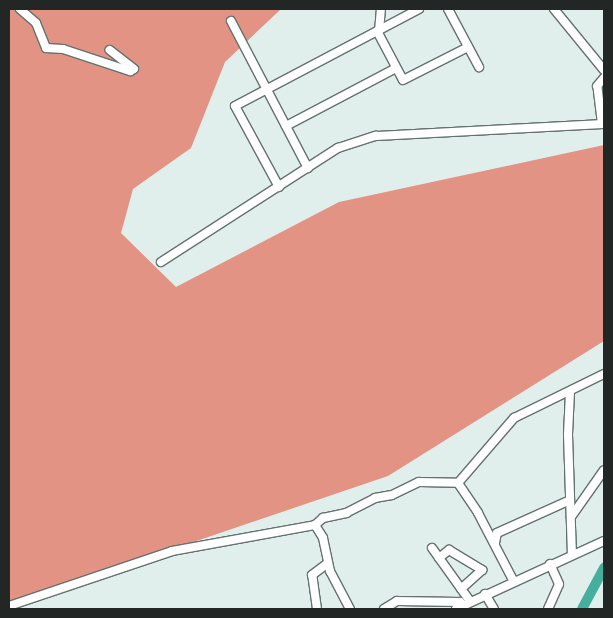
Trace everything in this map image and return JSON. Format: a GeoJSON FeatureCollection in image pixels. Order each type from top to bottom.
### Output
{"type":"FeatureCollection","features":[{"type":"Feature","properties":{"kind":"street"},"geometry":{"type":"LineString","coordinates":[[20,9],[36,22],[46,48],[64,49],[130,71],[134,69],[110,50]]}},
{"type":"Feature","properties":{"kind":"street"},"geometry":{"type":"LineString","coordinates":[[380,9],[378,31],[403,80],[468,47]]}},
{"type":"Feature","properties":{"kind":"street"},"geometry":{"type":"LineString","coordinates":[[279,187],[235,106],[419,9]]}},
{"type":"Feature","properties":{"kind":"street"},"geometry":{"type":"LineString","coordinates":[[448,9],[479,68]]}},
{"type":"Feature","properties":{"kind":"street"},"geometry":{"type":"LineString","coordinates":[[554,9],[604,70]]}},
{"type":"Feature","properties":{"kind":"street"},"geometry":{"type":"LineString","coordinates":[[231,21],[308,168]]}},
{"type":"Feature","properties":{"kind":"street"},"geometry":{"type":"LineString","coordinates":[[286,126],[396,68]]}},
{"type":"Feature","properties":{"kind":"street"},"geometry":{"type":"LineString","coordinates":[[160,262],[338,148],[376,136],[603,124],[597,86],[604,78]]}},
{"type":"Feature","properties":{"kind":"street"},"geometry":{"type":"LineString","coordinates":[[458,483],[514,418],[604,374]]}},
{"type":"Feature","properties":{"kind":"street"},"geometry":{"type":"LineString","coordinates":[[570,392],[572,555]]}},
{"type":"Feature","properties":{"kind":"street"},"geometry":{"type":"LineString","coordinates":[[571,517],[604,470]]}},
{"type":"Feature","properties":{"kind":"street"},"geometry":{"type":"LineString","coordinates":[[9,606],[172,551],[315,525],[419,482],[458,483]]}},
{"type":"Feature","properties":{"kind":"street"},"geometry":{"type":"LineString","coordinates":[[458,483],[494,543],[513,580]]}},
{"type":"Feature","properties":{"kind":"street"},"geometry":{"type":"LineString","coordinates":[[494,543],[497,533],[570,500]]}},
{"type":"Feature","properties":{"kind":"street"},"geometry":{"type":"LineString","coordinates":[[315,525],[323,538],[328,563],[350,609]]}},
{"type":"Feature","properties":{"kind":"street"},"geometry":{"type":"LineString","coordinates":[[456,609],[513,580],[604,541]]}},
{"type":"Feature","properties":{"kind":"street"},"geometry":{"type":"LineString","coordinates":[[432,548],[461,589],[466,605]]}},
{"type":"Feature","properties":{"kind":"street"},"geometry":{"type":"LineString","coordinates":[[439,558],[449,550],[482,570],[461,589]]}},
{"type":"Feature","properties":{"kind":"street"},"geometry":{"type":"LineString","coordinates":[[316,609],[312,575],[328,563]]}},
{"type":"Feature","properties":{"kind":"street"},"geometry":{"type":"LineString","coordinates":[[548,609],[559,584],[550,564]]}},
{"type":"Feature","properties":{"kind":"street"},"geometry":{"type":"LineString","coordinates":[[485,594],[494,609]]}},
{"type":"Feature","properties":{"kind":"street"},"geometry":{"type":"LineString","coordinates":[[384,609],[396,601],[460,602],[466,605]]}},
{"type":"Feature","properties":{"kind":"shaded area"},"geometry":{"type":"Polygon","coordinates":[[[9,9],[281,9],[225,62],[191,148],[133,189],[121,233],[176,287],[339,202],[604,145],[604,341],[388,476],[105,572],[9,609],[9,9]]]}},
{"type":"Feature","properties":{"kind":"waterway"},"geometry":{"type":"LineString","coordinates":[[582,609],[604,568]]}}]}
